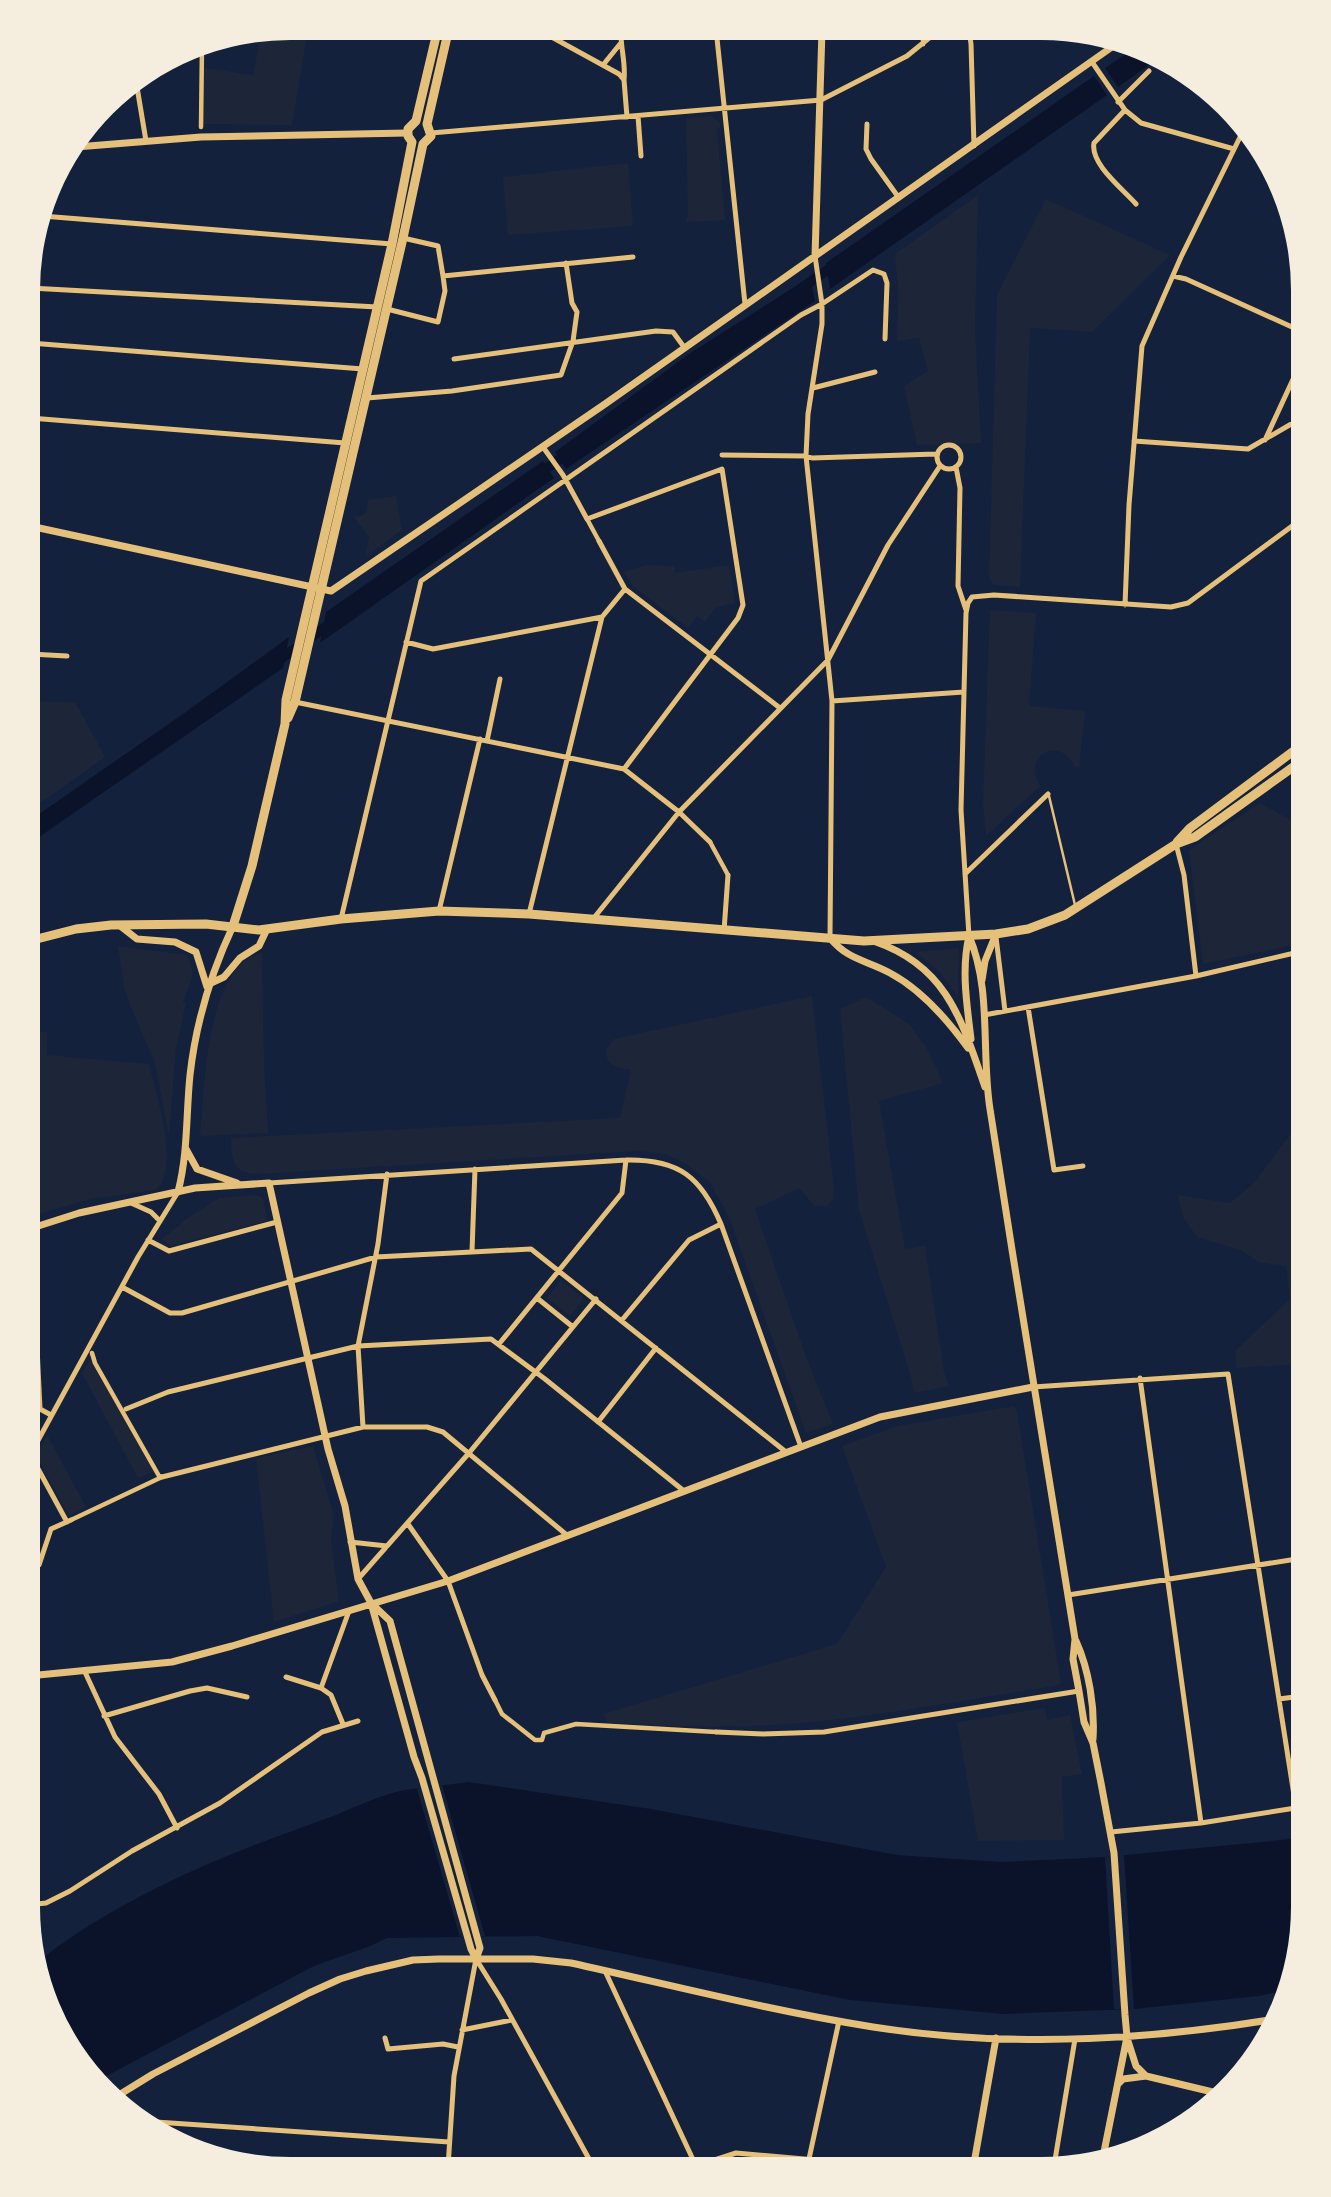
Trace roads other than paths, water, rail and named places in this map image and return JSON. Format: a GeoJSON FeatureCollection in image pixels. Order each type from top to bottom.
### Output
{"type":"FeatureCollection","features":[{"type":"Feature","properties":{"kind":"main road"},"geometry":{"type":"LineString","coordinates":[[233,926],[253,866],[285,724],[286,700],[303,625],[317,589],[367,398],[410,126],[416,121],[435,41]]}},
{"type":"Feature","properties":{"kind":"main road"},"geometry":{"type":"LineString","coordinates":[[285,724],[295,702],[315,618],[317,589],[345,443],[363,369],[404,238],[423,144],[428,141],[447,41]]}},
{"type":"Feature","properties":{"kind":"main road"},"geometry":{"type":"LineString","coordinates":[[416,121],[429,129]]}},
{"type":"Feature","properties":{"kind":"main road"},"geometry":{"type":"LineString","coordinates":[[410,137],[423,144]]}},
{"type":"Feature","properties":{"kind":"main road"},"geometry":{"type":"LineString","coordinates":[[1176,844],[1189,828],[1291,753]]}},
{"type":"Feature","properties":{"kind":"main road"},"geometry":{"type":"LineString","coordinates":[[40,938],[76,929],[118,925],[154,923],[267,929],[341,919],[439,911],[529,914],[873,941],[996,934],[1047,923],[1075,908],[1176,844],[1195,837],[1291,769]]}},
{"type":"Feature","properties":{"kind":"street"},"geometry":{"type":"LineString","coordinates":[[717,40],[746,304]]}},
{"type":"Feature","properties":{"kind":"street"},"geometry":{"type":"LineString","coordinates":[[822,40],[816,261],[822,301],[822,324],[808,414],[806,456],[832,701],[830,939],[842,953],[891,973],[916,990],[952,1025],[973,1054]]}},
{"type":"Feature","properties":{"kind":"street"},"geometry":{"type":"LineString","coordinates":[[429,129],[627,117],[821,100],[907,56],[927,40]]}},
{"type":"Feature","properties":{"kind":"street"},"geometry":{"type":"LineString","coordinates":[[970,40],[974,146]]}},
{"type":"Feature","properties":{"kind":"street"},"geometry":{"type":"LineString","coordinates":[[558,41],[619,74],[624,80]]}},
{"type":"Feature","properties":{"kind":"street"},"geometry":{"type":"LineString","coordinates":[[620,41],[624,55],[627,117]]}},
{"type":"Feature","properties":{"kind":"street"},"geometry":{"type":"LineString","coordinates":[[603,65],[620,44]]}},
{"type":"Feature","properties":{"kind":"street"},"geometry":{"type":"LineString","coordinates":[[40,529],[331,591],[545,449],[746,304],[816,261],[899,198],[1094,65],[1110,50]]}},
{"type":"Feature","properties":{"kind":"street"},"geometry":{"type":"LineString","coordinates":[[201,127],[202,57]]}},
{"type":"Feature","properties":{"kind":"street"},"geometry":{"type":"LineString","coordinates":[[1094,65],[1125,110],[1141,123],[1234,149]]}},
{"type":"Feature","properties":{"kind":"street"},"geometry":{"type":"LineString","coordinates":[[1117,99],[1149,71]]}},
{"type":"Feature","properties":{"kind":"street"},"geometry":{"type":"LineString","coordinates":[[138,92],[146,141]]}},
{"type":"Feature","properties":{"kind":"street"},"geometry":{"type":"LineString","coordinates":[[1125,110],[1094,144],[1092,151],[1096,161],[1136,204]]}},
{"type":"Feature","properties":{"kind":"street"},"geometry":{"type":"LineString","coordinates":[[638,116],[641,156]]}},
{"type":"Feature","properties":{"kind":"street"},"geometry":{"type":"LineString","coordinates":[[867,124],[866,149],[899,198]]}},
{"type":"Feature","properties":{"kind":"street"},"geometry":{"type":"LineString","coordinates":[[86,146],[201,137],[410,137]]}},
{"type":"Feature","properties":{"kind":"street"},"geometry":{"type":"LineString","coordinates":[[1125,605],[1142,346],[1239,138]]}},
{"type":"Feature","properties":{"kind":"street"},"geometry":{"type":"LineString","coordinates":[[52,217],[391,244]]}},
{"type":"Feature","properties":{"kind":"street"},"geometry":{"type":"LineString","coordinates":[[40,289],[382,308],[438,322],[445,291],[439,246],[404,238]]}},
{"type":"Feature","properties":{"kind":"street"},"geometry":{"type":"LineString","coordinates":[[443,276],[634,257]]}},
{"type":"Feature","properties":{"kind":"street"},"geometry":{"type":"LineString","coordinates":[[367,398],[444,391],[561,375],[573,341],[578,312],[572,303],[566,263]]}},
{"type":"Feature","properties":{"kind":"street"},"geometry":{"type":"LineString","coordinates":[[341,919],[421,581],[564,477],[801,315],[873,270],[884,274],[887,283],[885,339]]}},
{"type":"Feature","properties":{"kind":"street"},"geometry":{"type":"LineString","coordinates":[[1173,276],[1186,279],[1291,327]]}},
{"type":"Feature","properties":{"kind":"street"},"geometry":{"type":"LineString","coordinates":[[454,359],[656,331],[673,332],[684,347]]}},
{"type":"Feature","properties":{"kind":"street"},"geometry":{"type":"LineString","coordinates":[[40,344],[363,369]]}},
{"type":"Feature","properties":{"kind":"street"},"geometry":{"type":"LineString","coordinates":[[813,388],[875,372]]}},
{"type":"Feature","properties":{"kind":"street"},"geometry":{"type":"LineString","coordinates":[[1265,440],[1291,382]]}},
{"type":"Feature","properties":{"kind":"street"},"geometry":{"type":"LineString","coordinates":[[40,419],[345,443]]}},
{"type":"Feature","properties":{"kind":"street"},"geometry":{"type":"LineString","coordinates":[[1134,442],[1248,449],[1291,424]]}},
{"type":"Feature","properties":{"kind":"street"},"geometry":{"type":"LineString","coordinates":[[936,454],[946,444],[959,449],[961,459],[956,467],[960,488],[958,586],[966,613]]}},
{"type":"Feature","properties":{"kind":"street"},"geometry":{"type":"LineString","coordinates":[[545,449],[564,477],[625,589],[780,708]]}},
{"type":"Feature","properties":{"kind":"street"},"geometry":{"type":"LineString","coordinates":[[722,455],[812,458],[936,454]]}},
{"type":"Feature","properties":{"kind":"street"},"geometry":{"type":"LineString","coordinates":[[936,454],[940,466],[946,469],[956,467]]}},
{"type":"Feature","properties":{"kind":"street"},"geometry":{"type":"LineString","coordinates":[[592,920],[679,812],[828,660],[888,545],[940,466]]}},
{"type":"Feature","properties":{"kind":"street"},"geometry":{"type":"LineString","coordinates":[[587,519],[722,470],[743,604],[738,618],[624,768]]}},
{"type":"Feature","properties":{"kind":"street"},"geometry":{"type":"LineString","coordinates":[[973,1054],[965,993],[965,952],[969,936],[961,810],[968,603],[972,597],[981,595],[1171,607],[1188,603],[1291,527]]}},
{"type":"Feature","properties":{"kind":"street"},"geometry":{"type":"LineString","coordinates":[[529,914],[602,617],[625,589]]}},
{"type":"Feature","properties":{"kind":"street"},"geometry":{"type":"LineString","coordinates":[[406,642],[433,649],[602,617]]}},
{"type":"Feature","properties":{"kind":"street"},"geometry":{"type":"LineString","coordinates":[[40,655],[67,656]]}},
{"type":"Feature","properties":{"kind":"street"},"geometry":{"type":"LineString","coordinates":[[439,911],[499,679]]}},
{"type":"Feature","properties":{"kind":"street"},"geometry":{"type":"LineString","coordinates":[[832,701],[964,692]]}},
{"type":"Feature","properties":{"kind":"street"},"geometry":{"type":"LineString","coordinates":[[295,702],[624,768],[679,812],[710,842],[728,875],[724,931]]}},
{"type":"Feature","properties":{"kind":"street"},"geometry":{"type":"LineString","coordinates":[[965,874],[1048,794]]}},
{"type":"Feature","properties":{"kind":"street"},"geometry":{"type":"LineString","coordinates":[[1176,844],[1184,875],[1196,976]]}},
{"type":"Feature","properties":{"kind":"street"},"geometry":{"type":"LineString","coordinates":[[118,925],[137,939],[175,942],[196,952],[208,985]]}},
{"type":"Feature","properties":{"kind":"street"},"geometry":{"type":"LineString","coordinates":[[40,1436],[148,1240],[178,1192],[186,1149],[196,1032],[208,985],[233,926]]}},
{"type":"Feature","properties":{"kind":"street"},"geometry":{"type":"LineString","coordinates":[[208,985],[224,977],[240,958],[259,946],[267,929]]}},
{"type":"Feature","properties":{"kind":"street"},"geometry":{"type":"LineString","coordinates":[[981,988],[985,961],[996,934]]}},
{"type":"Feature","properties":{"kind":"street"},"geometry":{"type":"LineString","coordinates":[[996,934],[1005,1011]]}},
{"type":"Feature","properties":{"kind":"street"},"geometry":{"type":"LineString","coordinates":[[969,936],[976,951],[981,988],[988,1098],[1075,1639],[1085,1665],[1094,1721],[1093,1743]]}},
{"type":"Feature","properties":{"kind":"street"},"geometry":{"type":"LineString","coordinates":[[873,941],[896,949],[939,983],[960,1016],[988,1098]]}},
{"type":"Feature","properties":{"kind":"street"},"geometry":{"type":"LineString","coordinates":[[984,1015],[1196,976],[1291,954]]}},
{"type":"Feature","properties":{"kind":"street"},"geometry":{"type":"LineString","coordinates":[[1028,1007],[1054,1170],[1083,1166]]}},
{"type":"Feature","properties":{"kind":"street"},"geometry":{"type":"LineString","coordinates":[[186,1149],[197,1169],[241,1184]]}},
{"type":"Feature","properties":{"kind":"street"},"geometry":{"type":"LineString","coordinates":[[40,1225],[79,1213],[195,1188],[626,1160],[658,1161],[685,1171],[711,1200],[801,1447]]}},
{"type":"Feature","properties":{"kind":"street"},"geometry":{"type":"LineString","coordinates":[[499,1344],[622,1193],[626,1160]]}},
{"type":"Feature","properties":{"kind":"street"},"geometry":{"type":"LineString","coordinates":[[472,1251],[475,1169]]}},
{"type":"Feature","properties":{"kind":"street"},"geometry":{"type":"LineString","coordinates":[[363,1427],[358,1346],[376,1257],[387,1174]]}},
{"type":"Feature","properties":{"kind":"street"},"geometry":{"type":"LineString","coordinates":[[269,1183],[325,1437],[345,1506],[359,1579],[371,1603],[471,1949],[588,2157]]}},
{"type":"Feature","properties":{"kind":"street"},"geometry":{"type":"LineString","coordinates":[[255,1184],[272,1196]]}},
{"type":"Feature","properties":{"kind":"street"},"geometry":{"type":"LineString","coordinates":[[130,1202],[151,1212],[160,1221]]}},
{"type":"Feature","properties":{"kind":"street"},"geometry":{"type":"LineString","coordinates":[[148,1240],[169,1251],[277,1222]]}},
{"type":"Feature","properties":{"kind":"street"},"geometry":{"type":"LineString","coordinates":[[622,1320],[689,1240],[721,1224]]}},
{"type":"Feature","properties":{"kind":"street"},"geometry":{"type":"LineString","coordinates":[[122,1287],[156,1307],[182,1313],[376,1257],[531,1249],[786,1452]]}},
{"type":"Feature","properties":{"kind":"street"},"geometry":{"type":"LineString","coordinates":[[537,1298],[573,1326]]}},
{"type":"Feature","properties":{"kind":"street"},"geometry":{"type":"LineString","coordinates":[[359,1579],[469,1453],[596,1299]]}},
{"type":"Feature","properties":{"kind":"street"},"geometry":{"type":"LineString","coordinates":[[125,1409],[168,1392],[358,1346],[491,1339],[684,1491]]}},
{"type":"Feature","properties":{"kind":"street"},"geometry":{"type":"LineString","coordinates":[[598,1422],[656,1348]]}},
{"type":"Feature","properties":{"kind":"street"},"geometry":{"type":"LineString","coordinates":[[92,1353],[95,1363],[162,1477]]}},
{"type":"Feature","properties":{"kind":"street"},"geometry":{"type":"LineString","coordinates":[[40,1675],[172,1662],[448,1581],[880,1416],[1034,1387],[1228,1374],[1291,1764]]}},
{"type":"Feature","properties":{"kind":"street"},"geometry":{"type":"LineString","coordinates":[[1140,1378],[1201,1823]]}},
{"type":"Feature","properties":{"kind":"street"},"geometry":{"type":"LineString","coordinates":[[40,1388],[40,1409],[51,1415]]}},
{"type":"Feature","properties":{"kind":"street"},"geometry":{"type":"LineString","coordinates":[[40,1562],[51,1529],[162,1477],[363,1427],[427,1427],[443,1432],[568,1536]]}},
{"type":"Feature","properties":{"kind":"street"},"geometry":{"type":"LineString","coordinates":[[40,1474],[69,1521]]}},
{"type":"Feature","properties":{"kind":"street"},"geometry":{"type":"LineString","coordinates":[[408,1524],[448,1581],[482,1675],[502,1714],[534,1740],[542,1740],[544,1733],[576,1724],[763,1734],[824,1732],[1079,1691]]}},
{"type":"Feature","properties":{"kind":"street"},"geometry":{"type":"LineString","coordinates":[[350,1542],[387,1546]]}},
{"type":"Feature","properties":{"kind":"street"},"geometry":{"type":"LineString","coordinates":[[1068,1595],[1291,1560]]}},
{"type":"Feature","properties":{"kind":"street"},"geometry":{"type":"LineString","coordinates":[[371,1603],[390,1620],[480,1948],[458,2047],[449,2157]]}},
{"type":"Feature","properties":{"kind":"street"},"geometry":{"type":"LineString","coordinates":[[321,1688],[349,1611]]}},
{"type":"Feature","properties":{"kind":"street"},"geometry":{"type":"LineString","coordinates":[[1075,1639],[1073,1659],[1084,1722],[1093,1743],[1114,1853],[1127,2037],[1136,2066],[1146,2076]]}},
{"type":"Feature","properties":{"kind":"street"},"geometry":{"type":"LineString","coordinates":[[84,1670],[104,1716],[126,1754],[159,1794],[177,1828]]}},
{"type":"Feature","properties":{"kind":"street"},"geometry":{"type":"LineString","coordinates":[[286,1677],[321,1688],[331,1695],[343,1724]]}},
{"type":"Feature","properties":{"kind":"street"},"geometry":{"type":"LineString","coordinates":[[104,1716],[190,1690],[207,1688],[247,1697]]}},
{"type":"Feature","properties":{"kind":"street"},"geometry":{"type":"LineString","coordinates":[[1279,1699],[1291,1698]]}},
{"type":"Feature","properties":{"kind":"street"},"geometry":{"type":"LineString","coordinates":[[40,1904],[70,1891],[132,1851],[220,1803],[322,1732],[358,1721]]}},
{"type":"Feature","properties":{"kind":"street"},"geometry":{"type":"LineString","coordinates":[[1111,1832],[1201,1823],[1291,1808]]}},
{"type":"Feature","properties":{"kind":"street"},"geometry":{"type":"LineString","coordinates":[[123,2093],[187,2056],[340,1979],[413,1961],[533,1959],[605,1970],[839,2021],[939,2035],[1076,2039],[1127,2037],[1226,2028],[1263,2021]]}},
{"type":"Feature","properties":{"kind":"street"},"geometry":{"type":"LineString","coordinates":[[605,1970],[689,2157]]}},
{"type":"Feature","properties":{"kind":"street"},"geometry":{"type":"LineString","coordinates":[[462,2030],[512,2020]]}},
{"type":"Feature","properties":{"kind":"street"},"geometry":{"type":"LineString","coordinates":[[810,2157],[839,2021]]}},
{"type":"Feature","properties":{"kind":"street"},"geometry":{"type":"LineString","coordinates":[[1105,2148],[1127,2037]]}},
{"type":"Feature","properties":{"kind":"street"},"geometry":{"type":"LineString","coordinates":[[385,2038],[388,2049],[443,2044],[458,2047]]}},
{"type":"Feature","properties":{"kind":"street"},"geometry":{"type":"LineString","coordinates":[[975,2157],[996,2038]]}},
{"type":"Feature","properties":{"kind":"street"},"geometry":{"type":"LineString","coordinates":[[1056,2156],[1076,2039]]}},
{"type":"Feature","properties":{"kind":"street"},"geometry":{"type":"LineString","coordinates":[[1116,2086],[1123,2079],[1146,2076],[1209,2091]]}},
{"type":"Feature","properties":{"kind":"street"},"geometry":{"type":"LineString","coordinates":[[164,2123],[450,2142]]}},
{"type":"Feature","properties":{"kind":"street"},"geometry":{"type":"LineString","coordinates":[[724,2157],[736,2153],[778,2157]]}},
{"type":"Feature","properties":{"kind":"lane"},"geometry":{"type":"LineString","coordinates":[[1048,794],[1075,908]]}},
{"type":"Feature","properties":{"kind":"waterway"},"geometry":{"type":"LineString","coordinates":[[803,287],[836,264]]}},
{"type":"Feature","properties":{"kind":"waterway"},"geometry":{"type":"LineString","coordinates":[[537,475],[570,452]]}},
{"type":"Feature","properties":{"kind":"waterway"},"geometry":{"type":"LineString","coordinates":[[275,663],[331,623]]}}]}
